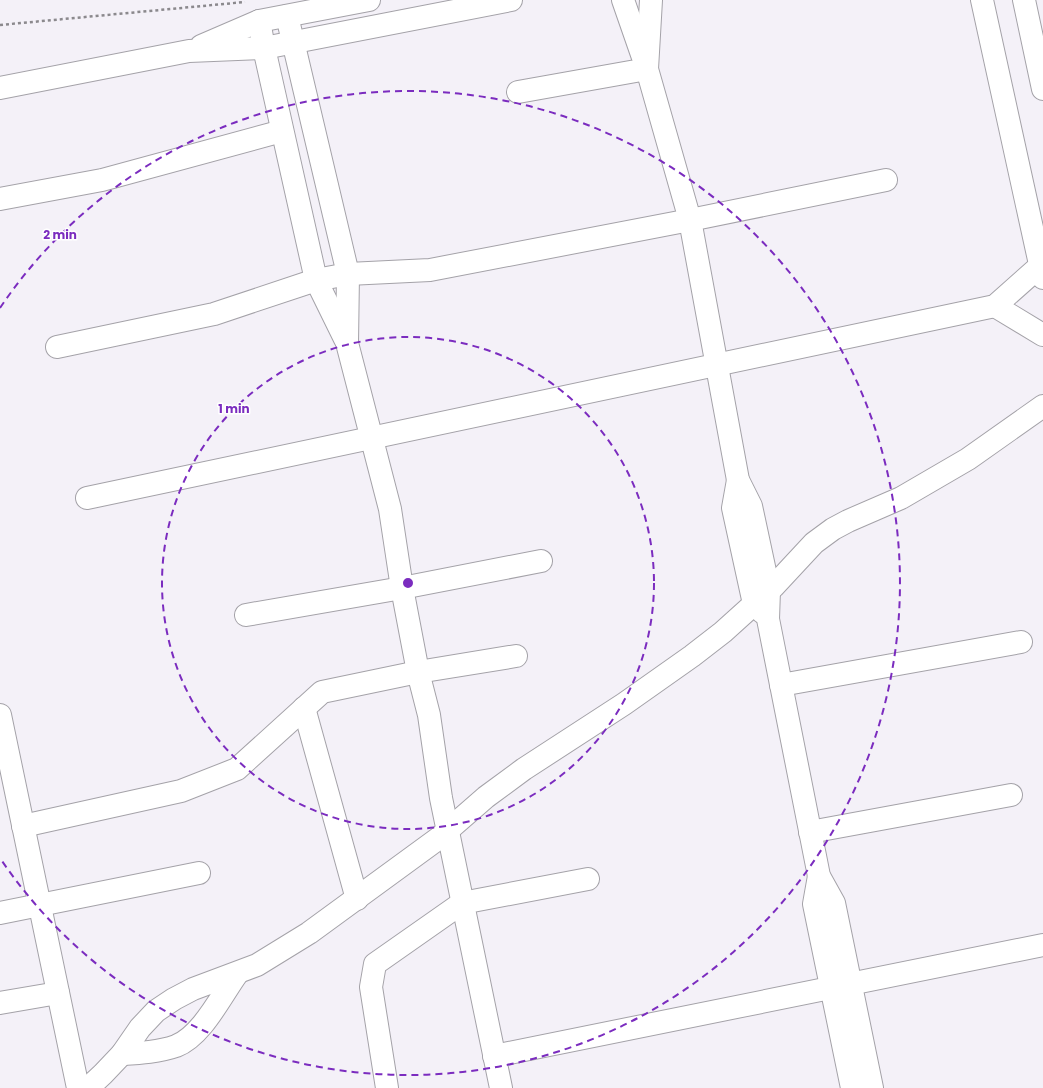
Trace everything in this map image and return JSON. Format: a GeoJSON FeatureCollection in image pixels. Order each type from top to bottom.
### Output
{"type":"FeatureCollection","features":[{"type":"Feature","properties":{"kind":"street"},"geometry":{"type":"LineString","coordinates":[[189,51],[259,21],[369,0]]}},
{"type":"Feature","properties":{"kind":"street"},"geometry":{"type":"LineString","coordinates":[[623,0],[647,69],[690,220],[738,480],[751,506],[764,604],[819,876],[834,903],[852,1088]]}},
{"type":"Feature","properties":{"kind":"street"},"geometry":{"type":"LineString","coordinates":[[647,69],[651,0]]}},
{"type":"Feature","properties":{"kind":"street"},"geometry":{"type":"LineString","coordinates":[[87,498],[996,306],[1042,272],[982,0]]}},
{"type":"Feature","properties":{"kind":"street"},"geometry":{"type":"LineString","coordinates":[[1024,0],[1043,89]]}},
{"type":"Feature","properties":{"kind":"street"},"geometry":{"type":"LineString","coordinates":[[0,88],[189,51],[264,48],[497,1]]}},
{"type":"Feature","properties":{"kind":"street"},"geometry":{"type":"LineString","coordinates":[[287,16],[292,43],[348,274],[347,343]]}},
{"type":"Feature","properties":{"kind":"street"},"geometry":{"type":"LineString","coordinates":[[259,21],[316,280],[347,343],[390,509],[402,588],[418,672],[429,715],[448,830],[501,1088]]}},
{"type":"Feature","properties":{"kind":"street"},"geometry":{"type":"LineString","coordinates":[[518,92],[647,69]]}},
{"type":"Feature","properties":{"kind":"street"},"geometry":{"type":"LineString","coordinates":[[0,199],[102,180],[282,130]]}},
{"type":"Feature","properties":{"kind":"street"},"geometry":{"type":"LineString","coordinates":[[56,347],[214,314],[316,280],[348,274],[430,270],[690,220],[886,180]]}},
{"type":"Feature","properties":{"kind":"street"},"geometry":{"type":"LineString","coordinates":[[996,306],[1043,335]]}},
{"type":"Feature","properties":{"kind":"street"},"geometry":{"type":"LineString","coordinates":[[88,1088],[122,1054],[140,1028],[156,1011],[174,999],[194,989],[237,974],[264,961],[309,933],[439,838],[486,796],[524,769],[624,704],[692,656],[722,632],[764,604],[814,543],[833,529],[901,498],[934,479],[968,459],[1043,406]]}},
{"type":"Feature","properties":{"kind":"street"},"geometry":{"type":"LineString","coordinates":[[246,616],[542,561]]}},
{"type":"Feature","properties":{"kind":"street"},"geometry":{"type":"LineString","coordinates":[[781,685],[1021,642]]}},
{"type":"Feature","properties":{"kind":"street"},"geometry":{"type":"LineString","coordinates":[[23,826],[181,791],[237,769],[322,692],[418,672],[516,656]]}},
{"type":"Feature","properties":{"kind":"street"},"geometry":{"type":"LineString","coordinates":[[304,708],[357,899]]}},
{"type":"Feature","properties":{"kind":"street"},"geometry":{"type":"LineString","coordinates":[[0,715],[4,751],[23,826],[78,1088]]}},
{"type":"Feature","properties":{"kind":"street"},"geometry":{"type":"LineString","coordinates":[[810,832],[1011,796]]}},
{"type":"Feature","properties":{"kind":"street"},"geometry":{"type":"LineString","coordinates":[[0,913],[199,873]]}},
{"type":"Feature","properties":{"kind":"street"},"geometry":{"type":"LineString","coordinates":[[387,1088],[371,987],[375,964],[462,903],[588,879]]}},
{"type":"Feature","properties":{"kind":"street"},"geometry":{"type":"LineString","coordinates":[[494,1056],[1043,945]]}},
{"type":"Feature","properties":{"kind":"street"},"geometry":{"type":"LineString","coordinates":[[122,1054],[151,1052],[177,1046],[195,1034],[237,974]]}},
{"type":"Feature","properties":{"kind":"street"},"geometry":{"type":"LineString","coordinates":[[841,985],[872,1088]]}},
{"type":"Feature","properties":{"kind":"street"},"geometry":{"type":"LineString","coordinates":[[0,1003],[58,993]]}},
{"type":"Feature","properties":{"kind":"path"},"geometry":{"type":"LineString","coordinates":[[0,25],[246,2]]}}]}
